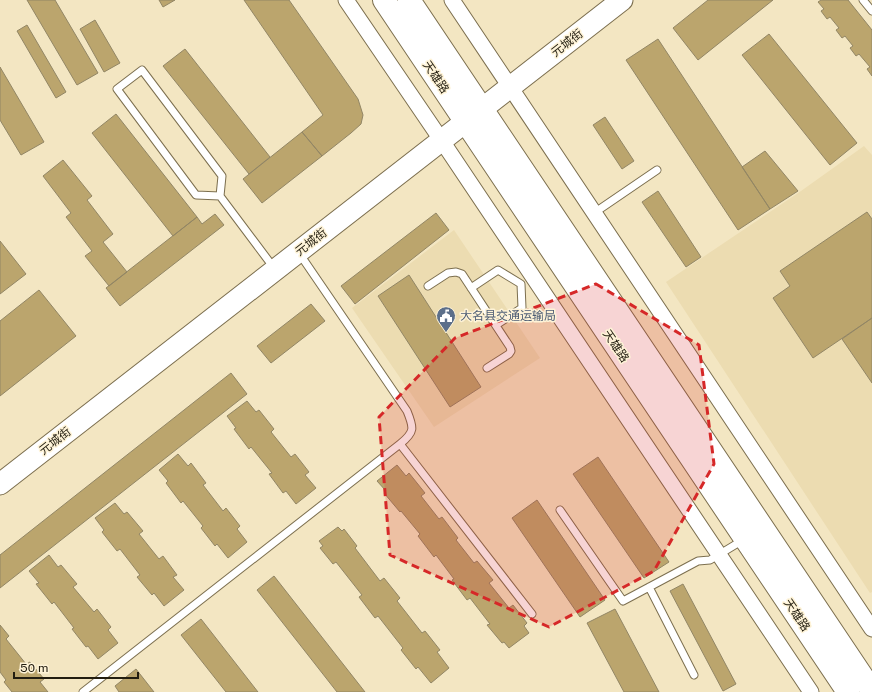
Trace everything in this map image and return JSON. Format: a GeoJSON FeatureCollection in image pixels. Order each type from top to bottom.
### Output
{"type":"FeatureCollection","features":[{"type":"Feature","properties":{"kind":"main road","name":"天雄路"},"geometry":{"type":"LineString","coordinates":[[384,0],[474,116],[872,691]]}},
{"type":"Feature","properties":{"kind":"main road","name":"天雄路"},"geometry":{"type":"LineString","coordinates":[[409,0],[474,116],[746,539],[848,692]]}},
{"type":"Feature","properties":{"kind":"street"},"geometry":{"type":"LineString","coordinates":[[346,0],[811,692]]}},
{"type":"Feature","properties":{"kind":"street"},"geometry":{"type":"LineString","coordinates":[[452,0],[872,629]]}},
{"type":"Feature","properties":{"kind":"street","name":"元城街"},"geometry":{"type":"LineString","coordinates":[[0,484],[622,0]]}},
{"type":"Feature","properties":{"kind":"lane"},"geometry":{"type":"LineString","coordinates":[[863,0],[872,11]]}},
{"type":"Feature","properties":{"kind":"lane"},"geometry":{"type":"LineString","coordinates":[[220,196],[196,195],[117,89],[142,70],[222,176],[220,196],[276,270]]}},
{"type":"Feature","properties":{"kind":"lane"},"geometry":{"type":"LineString","coordinates":[[594,213],[657,170]]}},
{"type":"Feature","properties":{"kind":"lane"},"geometry":{"type":"LineString","coordinates":[[83,692],[408,438],[412,431],[413,424],[407,411],[298,252]]}},
{"type":"Feature","properties":{"kind":"lane"},"geometry":{"type":"LineString","coordinates":[[471,288],[498,270],[521,284],[522,308],[496,325]]}},
{"type":"Feature","properties":{"kind":"lane"},"geometry":{"type":"LineString","coordinates":[[428,286],[448,273],[456,272],[462,274],[510,347],[511,351],[509,354],[487,368]]}},
{"type":"Feature","properties":{"kind":"lane"},"geometry":{"type":"LineString","coordinates":[[400,444],[532,614]]}},
{"type":"Feature","properties":{"kind":"lane"},"geometry":{"type":"LineString","coordinates":[[560,510],[623,601],[698,561],[710,560],[746,539]]}},
{"type":"Feature","properties":{"kind":"lane"},"geometry":{"type":"LineString","coordinates":[[649,587],[694,675]]}},
{"type":"Feature","properties":{"kind":"highlighted area"},"geometry":{"type":"Polygon","coordinates":[[[596,284],[699,345],[714,464],[654,571],[549,627],[390,555],[379,417],[455,338],[596,284]]]}},
{"type":"Feature","properties":{"kind":"shaded area"},"geometry":{"type":"Polygon","coordinates":[[[864,146],[872,155],[872,592],[870,593],[666,282],[801,191],[864,146]]]}},
{"type":"Feature","properties":{"kind":"shaded area","name":"大名县交通运输局"},"geometry":{"type":"Polygon","coordinates":[[[454,230],[540,358],[434,427],[352,308],[454,230]]]}},
{"type":"Feature","properties":{"kind":"building"},"geometry":{"type":"Polygon","coordinates":[[[27,0],[55,0],[98,73],[77,85],[27,0]]]}},
{"type":"Feature","properties":{"kind":"building"},"geometry":{"type":"Polygon","coordinates":[[[159,0],[175,0],[163,7],[159,0]]]}},
{"type":"Feature","properties":{"kind":"building"},"geometry":{"type":"Polygon","coordinates":[[[244,0],[289,0],[358,99],[363,115],[361,124],[322,156],[302,132],[323,115],[244,0]]]}},
{"type":"Feature","properties":{"kind":"building"},"geometry":{"type":"Polygon","coordinates":[[[708,0],[773,0],[698,60],[673,28],[708,0]]]}},
{"type":"Feature","properties":{"kind":"building"},"geometry":{"type":"Polygon","coordinates":[[[821,0],[848,0],[872,30],[872,76],[867,69],[870,67],[859,54],[856,56],[850,48],[853,46],[845,36],[842,38],[836,30],[839,28],[830,17],[827,19],[821,11],[824,9],[818,2],[821,0]]]}},
{"type":"Feature","properties":{"kind":"building"},"geometry":{"type":"Polygon","coordinates":[[[95,20],[120,63],[104,72],[80,29],[95,20]]]}},
{"type":"Feature","properties":{"kind":"building"},"geometry":{"type":"Polygon","coordinates":[[[27,25],[66,92],[56,98],[17,31],[27,25]]]}},
{"type":"Feature","properties":{"kind":"building"},"geometry":{"type":"Polygon","coordinates":[[[769,34],[857,143],[830,165],[742,55],[769,34]]]}},
{"type":"Feature","properties":{"kind":"building"},"geometry":{"type":"Polygon","coordinates":[[[658,39],[770,209],[738,230],[626,60],[658,39]]]}},
{"type":"Feature","properties":{"kind":"building"},"geometry":{"type":"Polygon","coordinates":[[[185,49],[270,157],[249,174],[163,66],[185,49]]]}},
{"type":"Feature","properties":{"kind":"building"},"geometry":{"type":"Polygon","coordinates":[[[0,67],[44,142],[21,155],[0,120],[0,67]]]}},
{"type":"Feature","properties":{"kind":"building"},"geometry":{"type":"Polygon","coordinates":[[[116,114],[197,217],[173,236],[92,133],[116,114]]]}},
{"type":"Feature","properties":{"kind":"building"},"geometry":{"type":"Polygon","coordinates":[[[605,117],[634,161],[622,169],[593,125],[605,117]]]}},
{"type":"Feature","properties":{"kind":"building"},"geometry":{"type":"Polygon","coordinates":[[[302,132],[322,156],[262,203],[243,179],[302,132]]]}},
{"type":"Feature","properties":{"kind":"building"},"geometry":{"type":"Polygon","coordinates":[[[765,151],[798,191],[770,209],[742,167],[765,151]]]}},
{"type":"Feature","properties":{"kind":"building"},"geometry":{"type":"Polygon","coordinates":[[[63,160],[92,196],[87,200],[113,234],[103,242],[127,272],[109,286],[85,256],[92,251],[66,217],[71,213],[43,176],[63,160]]]}},
{"type":"Feature","properties":{"kind":"building"},"geometry":{"type":"Polygon","coordinates":[[[658,191],[701,257],[686,267],[642,202],[658,191]]]}},
{"type":"Feature","properties":{"kind":"building"},"geometry":{"type":"Polygon","coordinates":[[[867,212],[872,219],[872,318],[813,358],[773,298],[790,286],[780,271],[867,212]]]}},
{"type":"Feature","properties":{"kind":"building"},"geometry":{"type":"Polygon","coordinates":[[[436,213],[449,230],[355,304],[341,286],[436,213]]]}},
{"type":"Feature","properties":{"kind":"building"},"geometry":{"type":"Polygon","coordinates":[[[215,214],[224,225],[120,306],[106,288],[197,217],[202,224],[215,214]]]}},
{"type":"Feature","properties":{"kind":"building"},"geometry":{"type":"Polygon","coordinates":[[[0,241],[26,274],[0,294],[0,241]]]}},
{"type":"Feature","properties":{"kind":"building"},"geometry":{"type":"Polygon","coordinates":[[[409,275],[481,387],[450,407],[378,296],[409,275]]]}},
{"type":"Feature","properties":{"kind":"building"},"geometry":{"type":"Polygon","coordinates":[[[39,290],[76,336],[0,396],[0,321],[39,290]]]}},
{"type":"Feature","properties":{"kind":"building"},"geometry":{"type":"Polygon","coordinates":[[[311,304],[325,321],[271,363],[257,346],[311,304]]]}},
{"type":"Feature","properties":{"kind":"building"},"geometry":{"type":"Polygon","coordinates":[[[872,318],[872,383],[842,339],[872,318]]]}},
{"type":"Feature","properties":{"kind":"building"},"geometry":{"type":"Polygon","coordinates":[[[231,373],[247,394],[0,588],[0,555],[231,373]]]}},
{"type":"Feature","properties":{"kind":"building"},"geometry":{"type":"Polygon","coordinates":[[[247,401],[256,412],[259,410],[274,429],[271,432],[291,457],[295,454],[309,472],[305,475],[316,488],[296,504],[286,491],[283,493],[269,474],[272,473],[251,447],[249,449],[234,429],[236,428],[227,416],[247,401]]]}},
{"type":"Feature","properties":{"kind":"building"},"geometry":{"type":"Polygon","coordinates":[[[178,454],[188,466],[191,463],[206,483],[203,485],[223,511],[226,508],[240,526],[237,529],[247,542],[228,558],[217,544],[215,546],[201,528],[203,526],[183,501],[181,503],[166,483],[168,481],[159,470],[178,454]]]}},
{"type":"Feature","properties":{"kind":"building"},"geometry":{"type":"Polygon","coordinates":[[[598,457],[669,562],[644,578],[573,474],[598,457]]]}},
{"type":"Feature","properties":{"kind":"building"},"geometry":{"type":"Polygon","coordinates":[[[397,465],[406,476],[409,473],[425,493],[421,496],[439,519],[442,517],[458,538],[456,540],[474,563],[477,561],[493,580],[489,583],[509,608],[513,605],[527,623],[524,626],[529,633],[509,648],[504,642],[502,643],[487,625],[490,624],[470,598],[467,600],[452,580],[454,579],[436,555],[434,557],[418,536],[420,534],[384,493],[386,491],[377,481],[397,465]]]}},
{"type":"Feature","properties":{"kind":"building"},"geometry":{"type":"Polygon","coordinates":[[[537,500],[605,600],[580,617],[512,518],[537,500]]]}},
{"type":"Feature","properties":{"kind":"building"},"geometry":{"type":"Polygon","coordinates":[[[115,503],[124,514],[127,512],[143,531],[139,534],[159,559],[163,556],[177,575],[173,577],[184,590],[164,606],[154,593],[152,595],[137,577],[140,575],[120,549],[117,551],[102,532],[104,530],[95,518],[115,503]]]}},
{"type":"Feature","properties":{"kind":"building"},"geometry":{"type":"Polygon","coordinates":[[[338,527],[342,531],[344,529],[357,546],[355,548],[380,581],[384,578],[400,598],[397,601],[422,633],[425,631],[440,650],[437,652],[449,668],[431,683],[418,667],[416,669],[401,650],[403,648],[378,616],[375,618],[359,597],[362,595],[336,562],[333,564],[320,548],[323,546],[319,541],[338,527]]]}},
{"type":"Feature","properties":{"kind":"building"},"geometry":{"type":"Polygon","coordinates":[[[49,555],[58,567],[61,565],[77,584],[73,587],[94,612],[97,609],[111,627],[108,630],[118,643],[98,659],[88,646],[86,647],[72,629],[74,628],[54,602],[52,604],[36,584],[39,583],[29,571],[49,555]]]}},
{"type":"Feature","properties":{"kind":"building"},"geometry":{"type":"Polygon","coordinates":[[[274,576],[365,692],[337,692],[257,590],[274,576]]]}},
{"type":"Feature","properties":{"kind":"building"},"geometry":{"type":"Polygon","coordinates":[[[683,584],[736,684],[723,691],[670,591],[683,584]]]}},
{"type":"Feature","properties":{"kind":"building"},"geometry":{"type":"Polygon","coordinates":[[[615,609],[659,692],[624,692],[587,623],[615,609]]]}},
{"type":"Feature","properties":{"kind":"building"},"geometry":{"type":"Polygon","coordinates":[[[201,619],[258,692],[226,692],[181,635],[201,619]]]}},
{"type":"Feature","properties":{"kind":"building"},"geometry":{"type":"Polygon","coordinates":[[[0,625],[9,636],[6,639],[26,664],[30,662],[44,679],[40,682],[48,692],[12,692],[4,682],[6,680],[0,672],[0,625]]]}},
{"type":"Feature","properties":{"kind":"building"},"geometry":{"type":"Polygon","coordinates":[[[136,669],[154,692],[119,692],[115,686],[136,669]]]}},
{"type":"Feature","properties":{"kind":"place","name":"大名县交通运输局"},"geometry":{"type":"Point","coordinates":[446,333]}}]}
